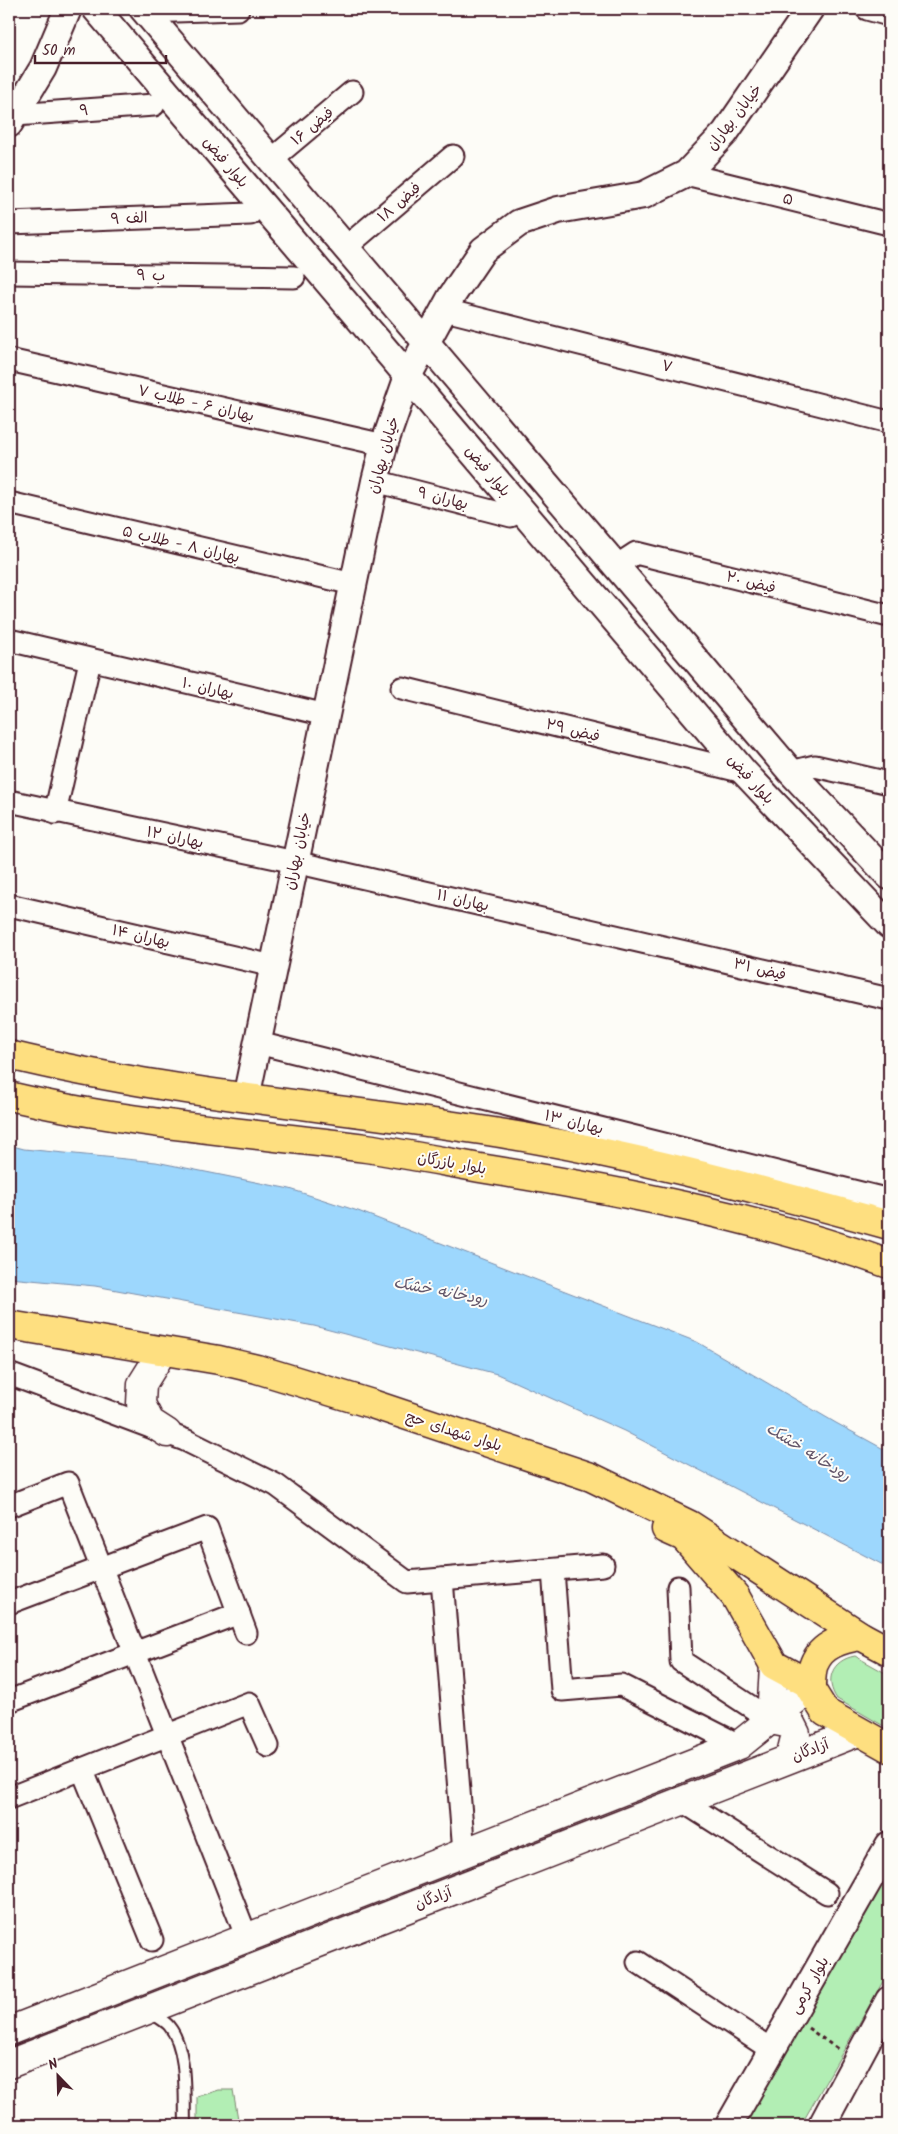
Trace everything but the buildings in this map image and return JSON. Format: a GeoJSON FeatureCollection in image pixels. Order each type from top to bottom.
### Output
{"type":"FeatureCollection","features":[{"type":"Feature","properties":{"kind":"main road"},"geometry":{"type":"LineString","coordinates":[[9,1055],[101,1075],[186,1090],[481,1130],[608,1153],[728,1181],[889,1225]]}},
{"type":"Feature","properties":{"kind":"main road","name":"بلوار بازرگان"},"geometry":{"type":"LineString","coordinates":[[9,1096],[72,1111],[376,1150],[604,1188],[717,1213],[842,1247],[889,1264]]}},
{"type":"Feature","properties":{"kind":"main road"},"geometry":{"type":"LineString","coordinates":[[717,1213],[728,1181]]}},
{"type":"Feature","properties":{"kind":"main road","name":"بلوار شهدای حج"},"geometry":{"type":"LineString","coordinates":[[9,1325],[210,1359],[257,1369],[372,1404],[591,1477],[690,1524],[861,1636],[889,1651]]}},
{"type":"Feature","properties":{"kind":"main road","name":"بلوار شهدای حج"},"geometry":{"type":"LineString","coordinates":[[9,1339],[157,1360],[239,1376],[398,1426],[588,1490],[684,1537],[735,1596],[774,1665]]}},
{"type":"Feature","properties":{"kind":"main road"},"geometry":{"type":"LineString","coordinates":[[157,1360],[142,1384],[141,1404],[150,1422],[167,1433]]}},
{"type":"Feature","properties":{"kind":"main road"},"geometry":{"type":"LineString","coordinates":[[811,1687],[814,1664],[824,1650],[840,1639],[861,1636]]}},
{"type":"Feature","properties":{"kind":"main road"},"geometry":{"type":"LineString","coordinates":[[790,1758],[796,1734],[791,1724],[771,1720],[774,1665],[811,1687],[825,1712],[889,1748]]}},
{"type":"Feature","properties":{"kind":"main road","name":"آزادگان"},"geometry":{"type":"LineString","coordinates":[[9,2030],[739,1744],[811,1687]]}},
{"type":"Feature","properties":{"kind":"main road","name":"آزادگان"},"geometry":{"type":"LineString","coordinates":[[9,2064],[858,1732]]}},
{"type":"Feature","properties":{"kind":"main road"},"geometry":{"type":"LineString","coordinates":[[58,2012],[69,2041]]}},
{"type":"Feature","properties":{"kind":"street"},"geometry":{"type":"LineString","coordinates":[[12,119],[43,68],[68,9]]}},
{"type":"Feature","properties":{"kind":"street","name":"بلوار فیض"},"geometry":{"type":"LineString","coordinates":[[96,9],[744,772],[889,925]]}},
{"type":"Feature","properties":{"kind":"street"},"geometry":{"type":"LineString","coordinates":[[144,10],[238,9]]}},
{"type":"Feature","properties":{"kind":"street","name":"خیابان بهاران"},"geometry":{"type":"LineString","coordinates":[[246,1098],[375,481],[384,445],[408,376],[445,310],[484,250],[519,223],[558,210],[644,195],[686,174],[725,133],[810,9]]}},
{"type":"Feature","properties":{"kind":"street"},"geometry":{"type":"LineString","coordinates":[[866,9],[889,15]]}},
{"type":"Feature","properties":{"kind":"street"},"geometry":{"type":"LineString","coordinates":[[144,10],[791,772],[889,876]]}},
{"type":"Feature","properties":{"kind":"street","name":"فیض ۱۶"},"geometry":{"type":"LineString","coordinates":[[271,160],[352,92]]}},
{"type":"Feature","properties":{"kind":"street","name":"۹"},"geometry":{"type":"LineString","coordinates":[[12,119],[154,105]]}},
{"type":"Feature","properties":{"kind":"street","name":"فیض ۱۸"},"geometry":{"type":"LineString","coordinates":[[346,248],[453,156]]}},
{"type":"Feature","properties":{"kind":"street","name":"۵"},"geometry":{"type":"LineString","coordinates":[[686,174],[889,224]]}},
{"type":"Feature","properties":{"kind":"street","name":"۹ الف"},"geometry":{"type":"LineString","coordinates":[[9,223],[250,214]]}},
{"type":"Feature","properties":{"kind":"street","name":"۹ ب"},"geometry":{"type":"LineString","coordinates":[[9,273],[294,277]]}},
{"type":"Feature","properties":{"kind":"street","name":"۷"},"geometry":{"type":"LineString","coordinates":[[445,310],[889,422]]}},
{"type":"Feature","properties":{"kind":"street","name":"بهاران ۶ - طلاب ۷"},"geometry":{"type":"LineString","coordinates":[[9,360],[384,445]]}},
{"type":"Feature","properties":{"kind":"street","name":"بهاران ۹"},"geometry":{"type":"LineString","coordinates":[[375,481],[511,516]]}},
{"type":"Feature","properties":{"kind":"street","name":"بهاران ۸ - طلاب ۵"},"geometry":{"type":"LineString","coordinates":[[9,503],[353,584]]}},
{"type":"Feature","properties":{"kind":"street","name":"فیض ۲۰"},"geometry":{"type":"LineString","coordinates":[[616,566],[636,553],[889,616]]}},
{"type":"Feature","properties":{"kind":"street","name":"بهاران ۱۰"},"geometry":{"type":"LineString","coordinates":[[9,640],[90,661],[326,715]]}},
{"type":"Feature","properties":{"kind":"street"},"geometry":{"type":"LineString","coordinates":[[55,812],[90,661]]}},
{"type":"Feature","properties":{"kind":"street"},"geometry":{"type":"LineString","coordinates":[[691,710],[718,686]]}},
{"type":"Feature","properties":{"kind":"street","name":"فیض ۲۹"},"geometry":{"type":"LineString","coordinates":[[402,688],[744,772]]}},
{"type":"Feature","properties":{"kind":"street"},"geometry":{"type":"LineString","coordinates":[[791,772],[815,766],[889,783]]}},
{"type":"Feature","properties":{"kind":"street","name":"بهاران ۱۲"},"geometry":{"type":"LineString","coordinates":[[9,801],[295,862]]}},
{"type":"Feature","properties":{"kind":"street","name":"بهاران ۱۱"},"geometry":{"type":"LineString","coordinates":[[295,862],[632,939]]}},
{"type":"Feature","properties":{"kind":"street","name":"بهاران ۱۴"},"geometry":{"type":"LineString","coordinates":[[9,906],[273,966]]}},
{"type":"Feature","properties":{"kind":"street","name":"فیض ۳۱"},"geometry":{"type":"LineString","coordinates":[[632,939],[889,999]]}},
{"type":"Feature","properties":{"kind":"street","name":"بهاران ۱۳"},"geometry":{"type":"LineString","coordinates":[[258,1043],[889,1200]]}},
{"type":"Feature","properties":{"kind":"street"},"geometry":{"type":"LineString","coordinates":[[9,1374],[186,1440],[276,1485],[407,1582],[603,1566]]}},
{"type":"Feature","properties":{"kind":"street"},"geometry":{"type":"LineString","coordinates":[[9,1506],[68,1483],[246,1938]]}},
{"type":"Feature","properties":{"kind":"street"},"geometry":{"type":"LineString","coordinates":[[9,1603],[206,1528],[246,1633]]}},
{"type":"Feature","properties":{"kind":"street"},"geometry":{"type":"LineString","coordinates":[[553,1570],[562,1690],[621,1685],[739,1744]]}},
{"type":"Feature","properties":{"kind":"street"},"geometry":{"type":"LineString","coordinates":[[442,1578],[464,1853]]}},
{"type":"Feature","properties":{"kind":"street"},"geometry":{"type":"LineString","coordinates":[[678,1587],[681,1661],[771,1720]]}},
{"type":"Feature","properties":{"kind":"street"},"geometry":{"type":"LineString","coordinates":[[9,1701],[239,1613]]}},
{"type":"Feature","properties":{"kind":"street"},"geometry":{"type":"LineString","coordinates":[[9,1798],[249,1703],[268,1746]]}},
{"type":"Feature","properties":{"kind":"street"},"geometry":{"type":"LineString","coordinates":[[82,1769],[152,1940]]}},
{"type":"Feature","properties":{"kind":"street"},"geometry":{"type":"LineString","coordinates":[[682,1801],[827,1893]]}},
{"type":"Feature","properties":{"kind":"street","name":"بلوار کرمی"},"geometry":{"type":"LineString","coordinates":[[729,2125],[889,1846]]}},
{"type":"Feature","properties":{"kind":"street"},"geometry":{"type":"LineString","coordinates":[[638,1962],[772,2050]]}},
{"type":"Feature","properties":{"kind":"street"},"geometry":{"type":"LineString","coordinates":[[830,2123],[856,2061],[889,2000]]}},
{"type":"Feature","properties":{"kind":"lane"},"geometry":{"type":"LineString","coordinates":[[148,2010],[169,2026],[176,2039],[184,2070],[185,2125]]}},
{"type":"Feature","properties":{"kind":"path"},"geometry":{"type":"LineString","coordinates":[[792,2016],[856,2061]]}},
{"type":"Feature","properties":{"kind":"green space"},"geometry":{"type":"Polygon","coordinates":[[[855,1656],[889,1675],[889,1729],[837,1699],[833,1692],[831,1685],[832,1672],[841,1662],[855,1656]]]}},
{"type":"Feature","properties":{"kind":"green space"},"geometry":{"type":"Polygon","coordinates":[[[889,1864],[889,1971],[801,2125],[741,2125],[889,1864]]]}},
{"type":"Feature","properties":{"kind":"green space"},"geometry":{"type":"Polygon","coordinates":[[[219,2090],[233,2090],[239,2125],[197,2125],[197,2097],[219,2090]]]}},
{"type":"Feature","properties":{"kind":"water","name":"رودخانه خشک"},"geometry":{"type":"Polygon","coordinates":[[[9,1145],[24,1149],[156,1162],[290,1189],[358,1211],[697,1342],[889,1452],[889,1568],[624,1431],[497,1374],[314,1326],[95,1286],[9,1278],[9,1145]]]}}]}
